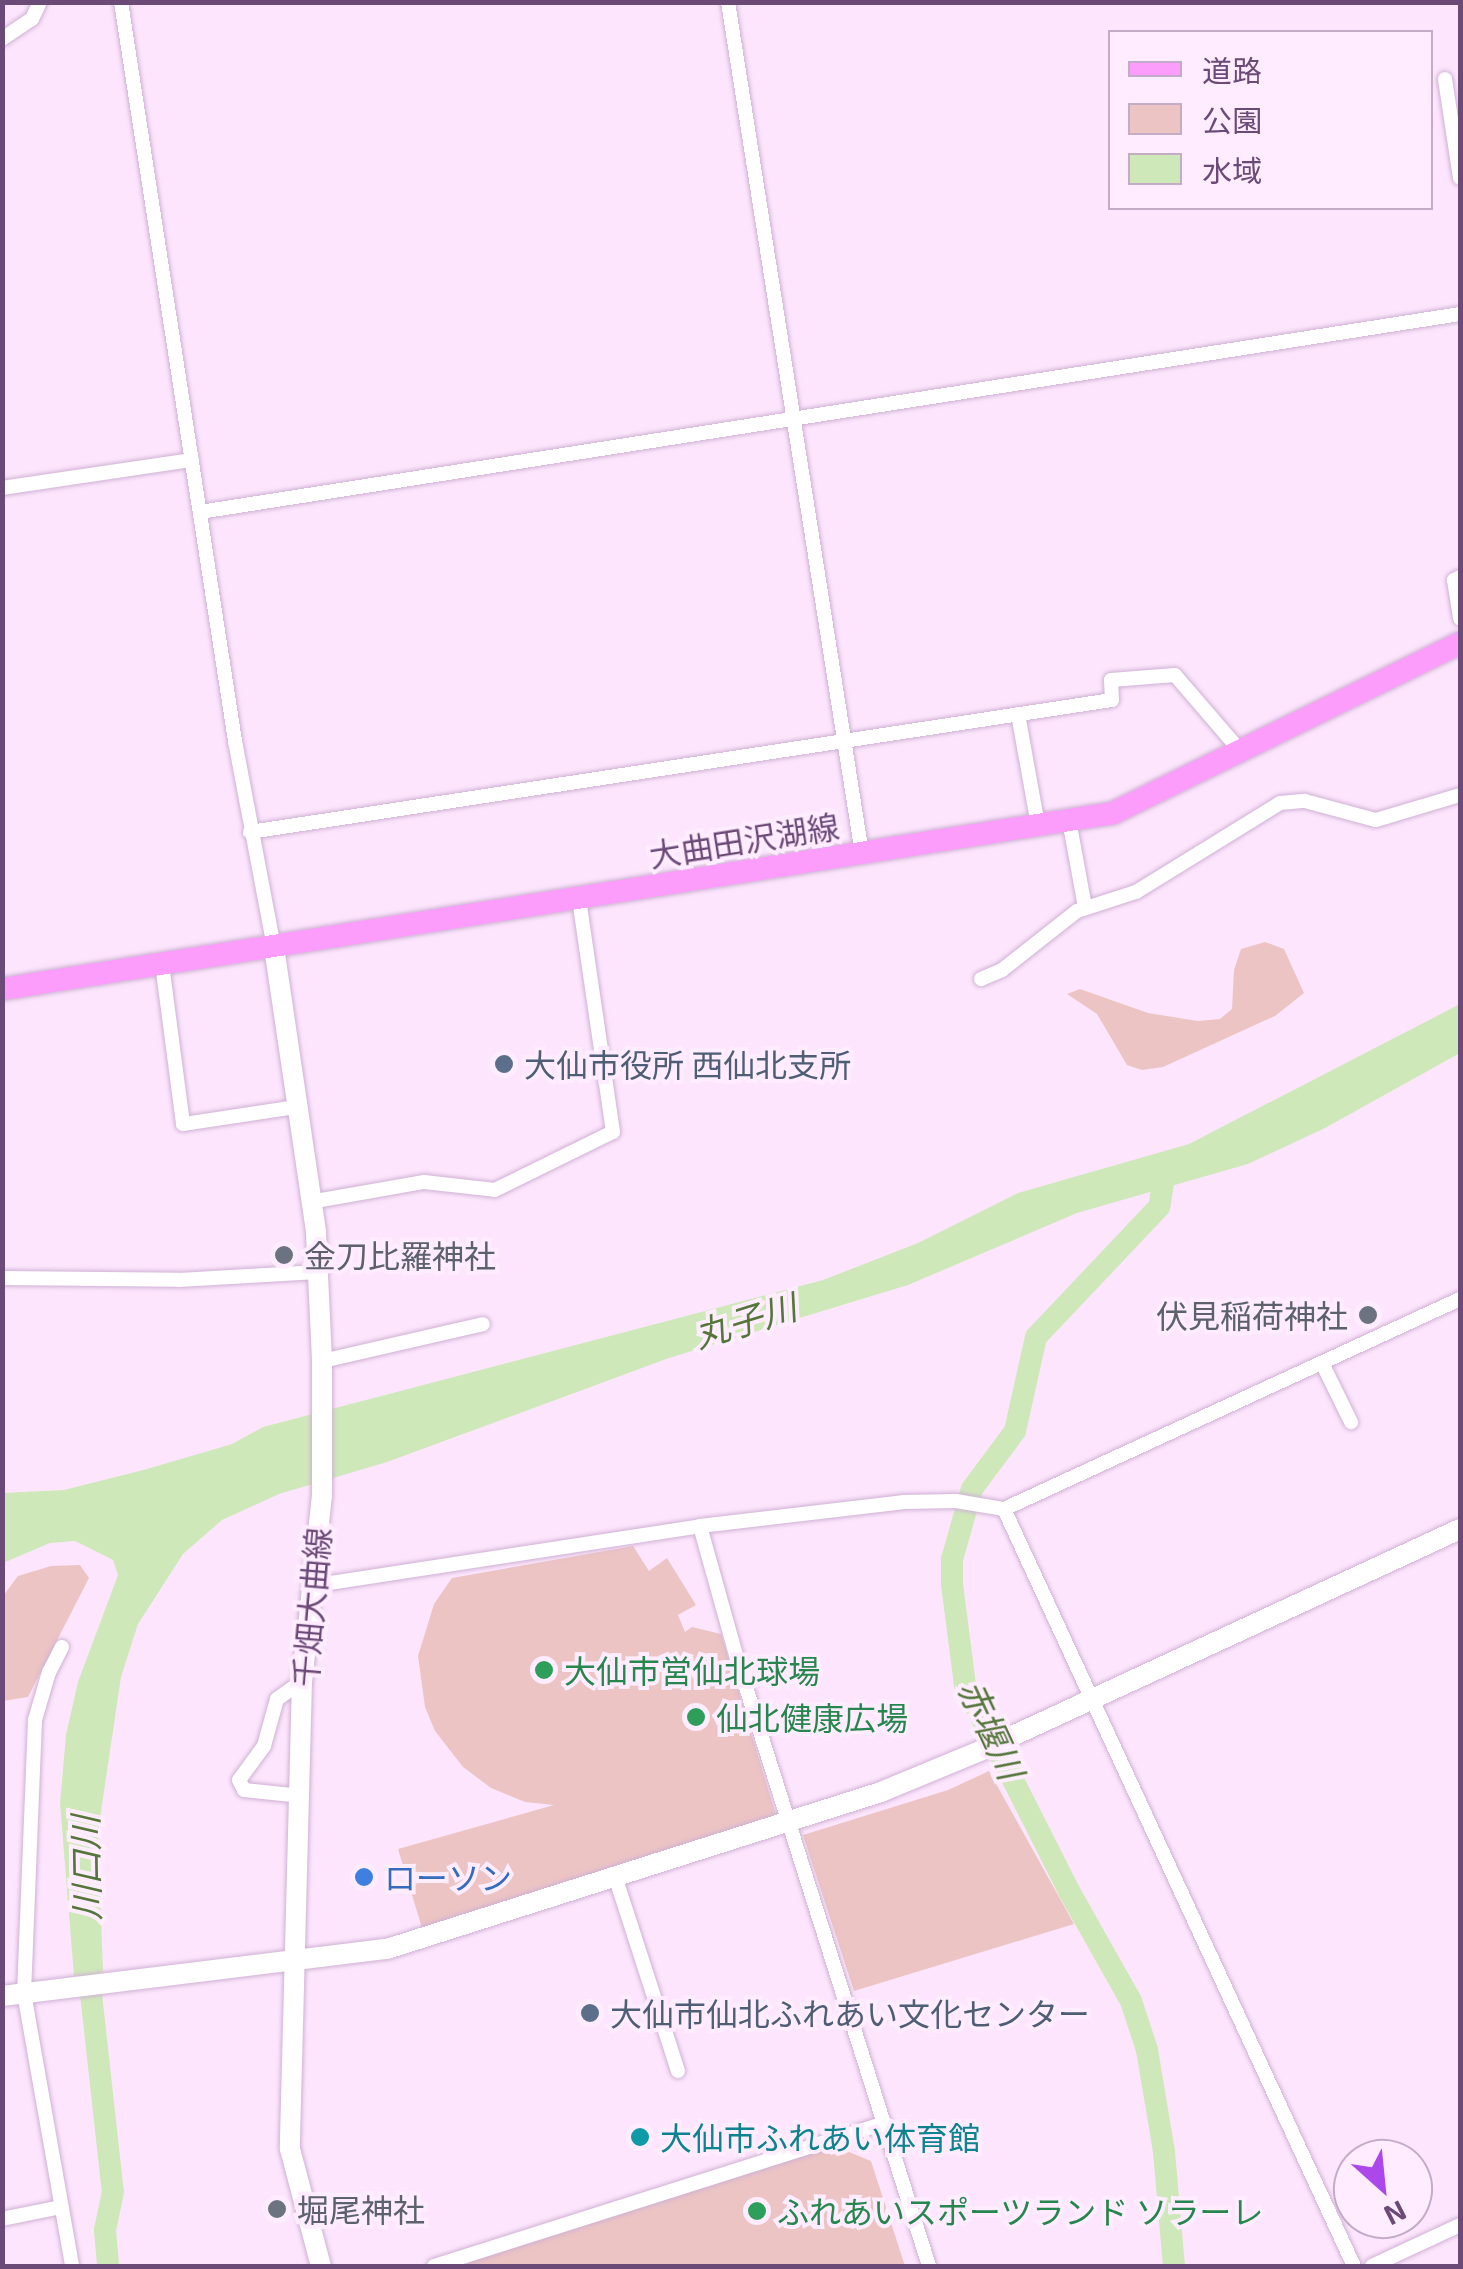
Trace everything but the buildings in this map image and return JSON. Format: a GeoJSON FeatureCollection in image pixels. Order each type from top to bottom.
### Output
{"type":"FeatureCollection","features":[{"type":"Feature","properties":{"kind":"main road","name":"大曲田沢湖線"},"geometry":{"type":"LineString","coordinates":[[2,989],[1113,813],[1143,802],[1460,643]]}},
{"type":"Feature","properties":{"kind":"street"},"geometry":{"type":"LineString","coordinates":[[2,39],[32,19],[40,2]]}},
{"type":"Feature","properties":{"kind":"street"},"geometry":{"type":"LineString","coordinates":[[121,2],[250,832],[274,947]]}},
{"type":"Feature","properties":{"kind":"street"},"geometry":{"type":"LineString","coordinates":[[728,2],[862,854]]}},
{"type":"Feature","properties":{"kind":"street"},"geometry":{"type":"LineString","coordinates":[[1445,79],[1460,178]]}},
{"type":"Feature","properties":{"kind":"street"},"geometry":{"type":"LineString","coordinates":[[200,512],[1460,314]]}},
{"type":"Feature","properties":{"kind":"street"},"geometry":{"type":"LineString","coordinates":[[2,488],[192,460]]}},
{"type":"Feature","properties":{"kind":"street"},"geometry":{"type":"LineString","coordinates":[[1460,576],[1454,580],[1460,620]]}},
{"type":"Feature","properties":{"kind":"street"},"geometry":{"type":"LineString","coordinates":[[250,832],[1112,700],[1111,680],[1175,676],[1242,753]]}},
{"type":"Feature","properties":{"kind":"street"},"geometry":{"type":"LineString","coordinates":[[1018,714],[1038,825]]}},
{"type":"Feature","properties":{"kind":"street"},"geometry":{"type":"LineString","coordinates":[[981,978],[1002,970],[1085,907],[1136,892],[1280,803],[1305,801],[1376,820],[1460,795]]}},
{"type":"Feature","properties":{"kind":"street"},"geometry":{"type":"LineString","coordinates":[[1068,820],[1085,907]]}},
{"type":"Feature","properties":{"kind":"street"},"geometry":{"type":"LineString","coordinates":[[310,1202],[424,1182],[495,1190],[613,1132],[579,899]]}},
{"type":"Feature","properties":{"kind":"street","name":"千畑大曲線"},"geometry":{"type":"LineString","coordinates":[[274,947],[310,1202],[322,1362],[318,1539],[302,1682],[290,2149],[322,2266]]}},
{"type":"Feature","properties":{"kind":"street"},"geometry":{"type":"LineString","coordinates":[[162,964],[183,1124],[295,1106]]}},
{"type":"Feature","properties":{"kind":"street"},"geometry":{"type":"LineString","coordinates":[[2,1278],[179,1280],[318,1272]]}},
{"type":"Feature","properties":{"kind":"street"},"geometry":{"type":"LineString","coordinates":[[310,1586],[700,1526],[903,1502],[956,1501],[1004,1509],[1460,1299]]}},
{"type":"Feature","properties":{"kind":"street"},"geometry":{"type":"LineString","coordinates":[[322,1362],[483,1324]]}},
{"type":"Feature","properties":{"kind":"street"},"geometry":{"type":"LineString","coordinates":[[1322,1363],[1351,1422]]}},
{"type":"Feature","properties":{"kind":"street"},"geometry":{"type":"LineString","coordinates":[[1004,1509],[1354,2266]]}},
{"type":"Feature","properties":{"kind":"street"},"geometry":{"type":"LineString","coordinates":[[700,1526],[929,2266]]}},
{"type":"Feature","properties":{"kind":"street"},"geometry":{"type":"LineString","coordinates":[[22,1993],[386,1949],[881,1792],[980,1751],[1460,1529]]}},
{"type":"Feature","properties":{"kind":"street"},"geometry":{"type":"LineString","coordinates":[[62,1647],[35,1720],[22,1993],[72,2266]]}},
{"type":"Feature","properties":{"kind":"street"},"geometry":{"type":"LineString","coordinates":[[302,1682],[277,1699],[264,1746],[239,1780],[244,1790],[302,1796]]}},
{"type":"Feature","properties":{"kind":"street"},"geometry":{"type":"LineString","coordinates":[[615,1876],[678,2070]]}},
{"type":"Feature","properties":{"kind":"street"},"geometry":{"type":"LineString","coordinates":[[434,2266],[885,2123]]}},
{"type":"Feature","properties":{"kind":"street"},"geometry":{"type":"LineString","coordinates":[[2,2219],[61,2207]]}},
{"type":"Feature","properties":{"kind":"street"},"geometry":{"type":"LineString","coordinates":[[1372,2266],[1460,2226]]}},
{"type":"Feature","properties":{"kind":"green space"},"geometry":{"type":"Polygon","coordinates":[[[1265,942],[1284,949],[1304,993],[1275,1016],[1163,1067],[1142,1070],[1127,1065],[1097,1014],[1067,994],[1080,989],[1148,1013],[1198,1021],[1220,1019],[1232,1009],[1234,970],[1241,949],[1265,942]]]}},
{"type":"Feature","properties":{"kind":"green space"},"geometry":{"type":"Polygon","coordinates":[[[633,1546],[649,1571],[667,1558],[696,1605],[678,1615],[685,1632],[692,1627],[721,1634],[776,1815],[422,1928],[398,1849],[554,1805],[525,1802],[491,1788],[463,1767],[435,1731],[425,1707],[418,1656],[434,1604],[452,1578],[633,1546]]]}},
{"type":"Feature","properties":{"kind":"green space"},"geometry":{"type":"Polygon","coordinates":[[[80,1565],[89,1578],[28,1697],[3,1701],[3,1596],[18,1576],[51,1566],[80,1565]]]}},
{"type":"Feature","properties":{"kind":"green space"},"geometry":{"type":"Polygon","coordinates":[[[989,1771],[1074,1924],[854,1991],[803,1835],[948,1790],[989,1771]]]}},
{"type":"Feature","properties":{"kind":"green space","name":"ふれあいスポーツランド ソラーレ"},"geometry":{"type":"Polygon","coordinates":[[[832,2145],[871,2161],[905,2266],[469,2266],[468,2262],[832,2145]]]}},
{"type":"Feature","properties":{"kind":"water","name":"丸子川"},"geometry":{"type":"Polygon","coordinates":[[[1460,1004],[1460,1053],[1325,1128],[1248,1164],[1077,1213],[908,1285],[669,1358],[387,1462],[279,1494],[222,1520],[183,1554],[138,1624],[121,1677],[98,1832],[103,1972],[74,1976],[60,1803],[66,1735],[78,1682],[118,1575],[113,1560],[75,1541],[50,1543],[3,1563],[2,1493],[64,1490],[147,1469],[232,1444],[263,1427],[823,1280],[918,1243],[1018,1193],[1189,1144],[1460,1004]]]}},
{"type":"Feature","properties":{"kind":"waterway","name":"赤堰川"},"geometry":{"type":"LineString","coordinates":[[1165,1171],[1159,1207],[1036,1337],[1015,1431],[972,1489],[952,1559],[952,1584],[965,1685],[1069,1891],[1131,2001],[1147,2050],[1164,2152],[1174,2266]]}},
{"type":"Feature","properties":{"kind":"waterway","name":"川口川"},"geometry":{"type":"LineString","coordinates":[[88,1967],[113,2192],[105,2230],[108,2266]]}},
{"type":"Feature","properties":{"kind":"place","name":"大仙市役所 西仙北支所"},"geometry":{"type":"Point","coordinates":[504,1064]}},
{"type":"Feature","properties":{"kind":"place","name":"金刀比羅神社"},"geometry":{"type":"Point","coordinates":[284,1255]}},
{"type":"Feature","properties":{"kind":"place","name":"伏見稲荷神社"},"geometry":{"type":"Point","coordinates":[1368,1315]}},
{"type":"Feature","properties":{"kind":"place","name":"大仙市営仙北球場"},"geometry":{"type":"Point","coordinates":[544,1670]}},
{"type":"Feature","properties":{"kind":"place","name":"仙北健康広場"},"geometry":{"type":"Point","coordinates":[696,1717]}},
{"type":"Feature","properties":{"kind":"place","name":"ローソン"},"geometry":{"type":"Point","coordinates":[364,1877]}},
{"type":"Feature","properties":{"kind":"place","name":"大仙市仙北ふれあい文化センター"},"geometry":{"type":"Point","coordinates":[590,2013]}},
{"type":"Feature","properties":{"kind":"place","name":"大仙市ふれあい体育館"},"geometry":{"type":"Point","coordinates":[640,2137]}},
{"type":"Feature","properties":{"kind":"place","name":"堀尾神社"},"geometry":{"type":"Point","coordinates":[277,2209]}},
{"type":"Feature","properties":{"kind":"place","name":"ふれあいスポーツランド ソラーレ"},"geometry":{"type":"Point","coordinates":[757,2211]}}]}
